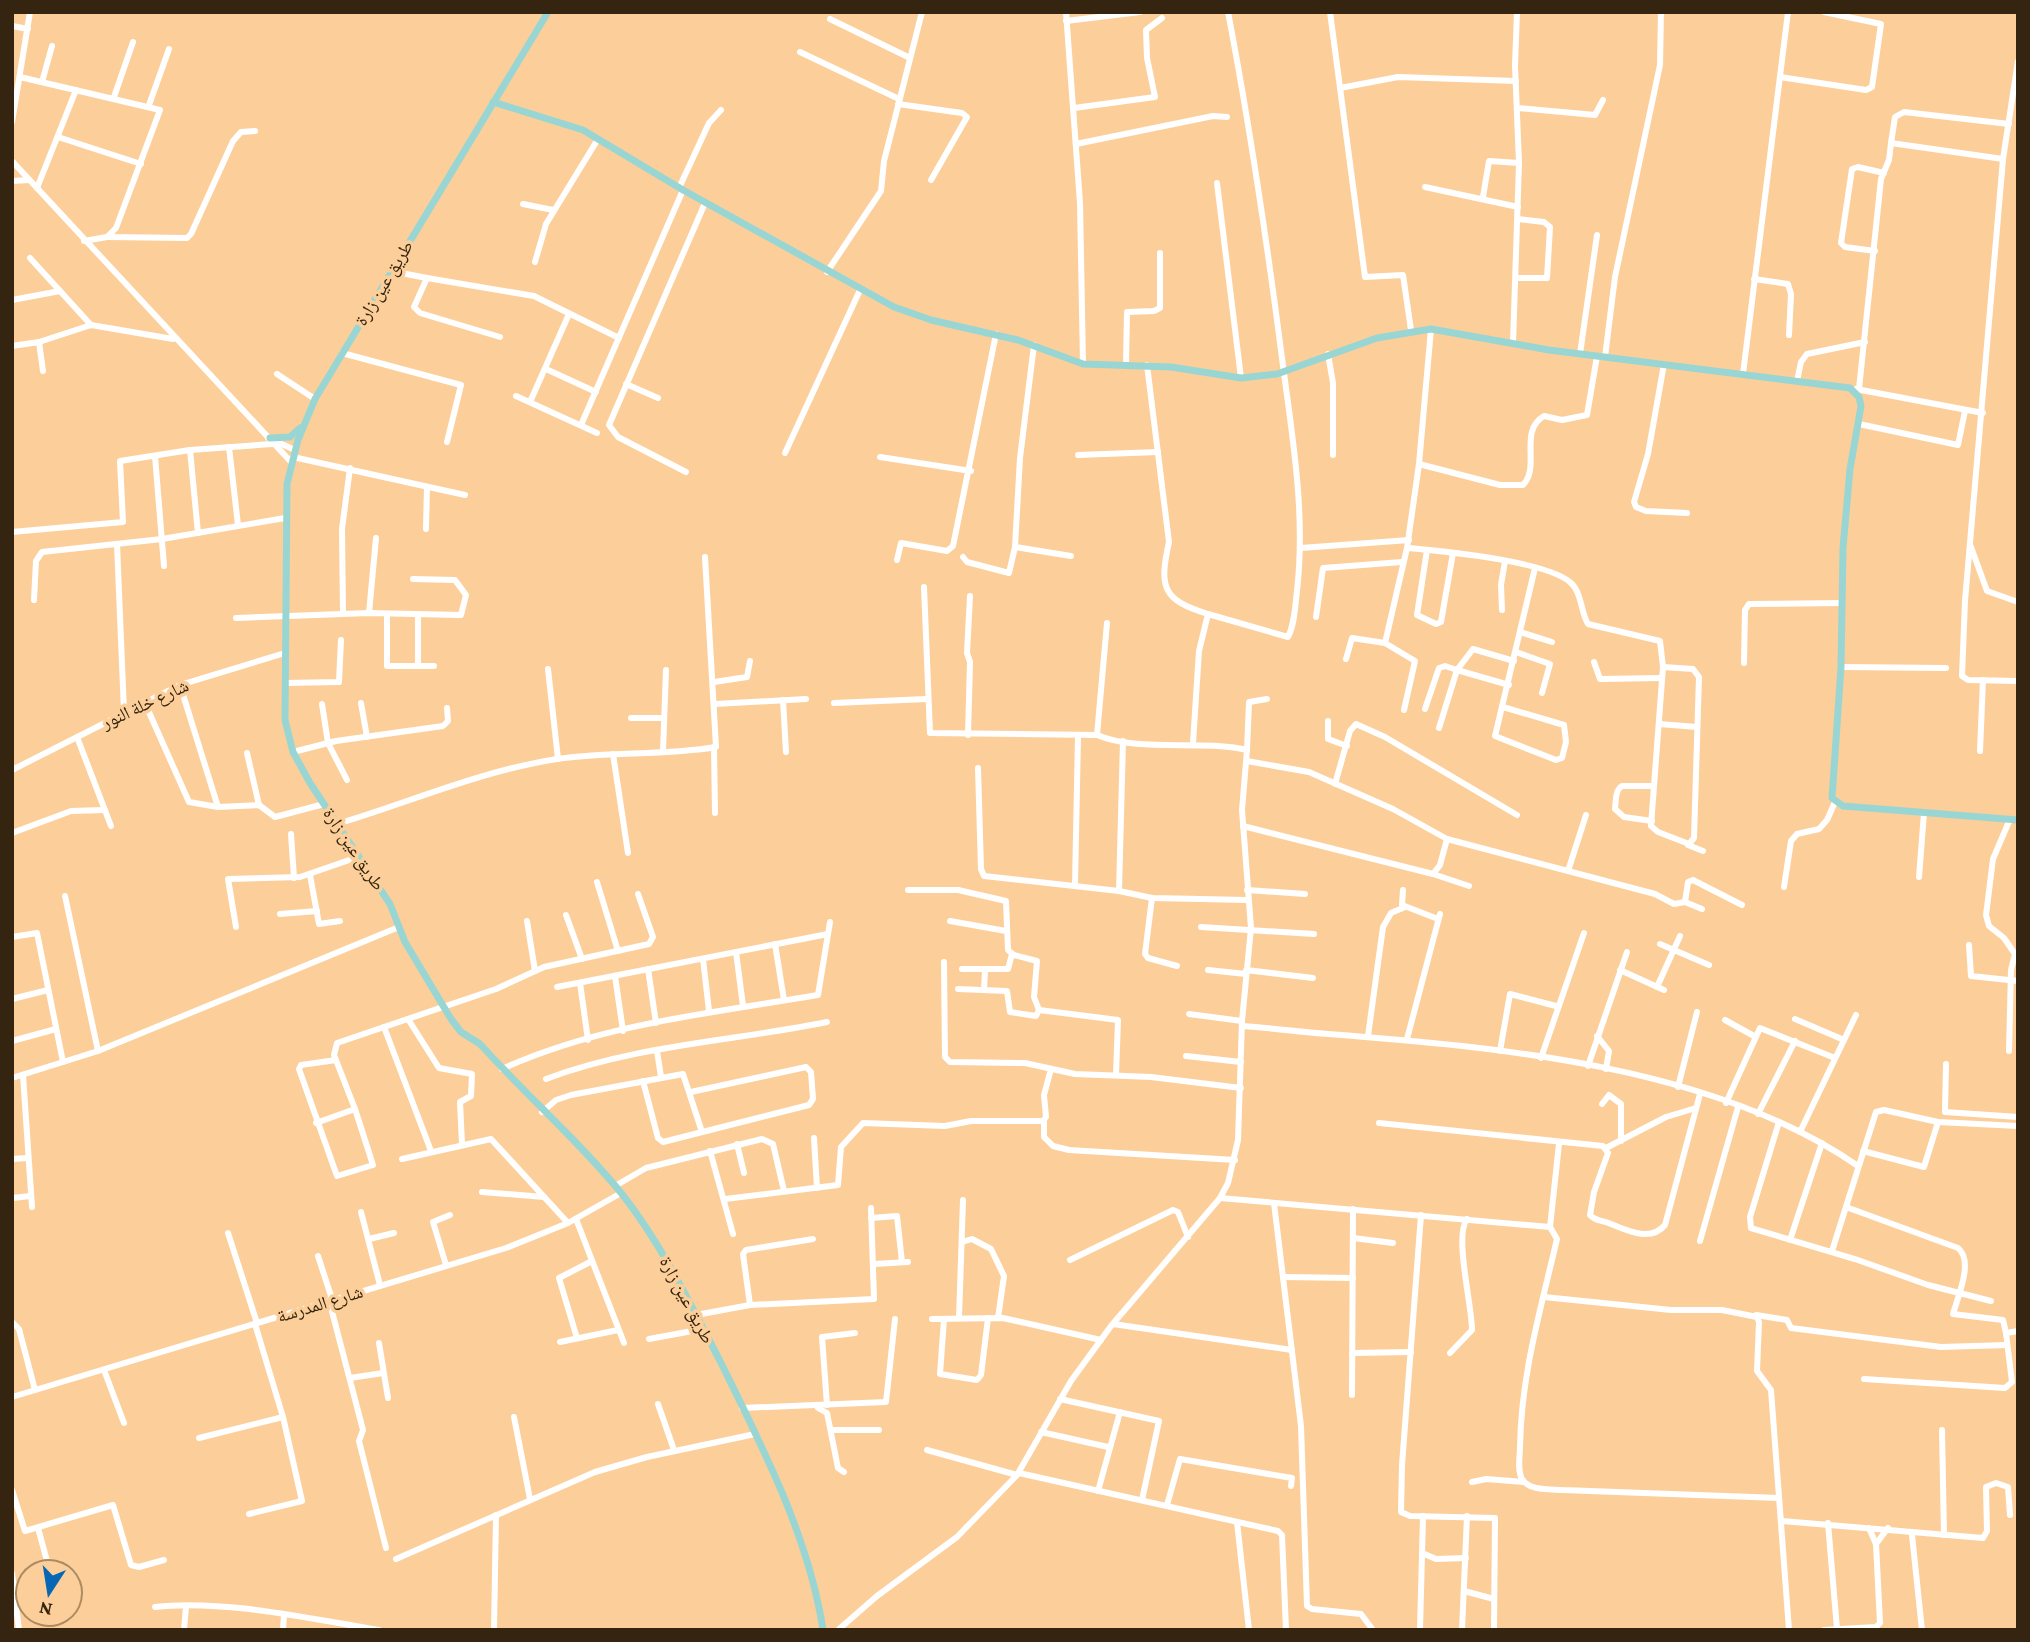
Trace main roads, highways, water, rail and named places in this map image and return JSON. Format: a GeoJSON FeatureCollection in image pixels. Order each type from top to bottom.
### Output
{"type":"FeatureCollection","features":[{"type":"Feature","properties":{"kind":"main road","name":"طريق عين زارة"},"geometry":{"type":"LineString","coordinates":[[548,12],[342,353],[304,422],[293,457],[285,518],[285,720],[293,752],[358,858],[390,904],[399,927],[461,1032],[480,1044],[615,1186],[650,1233],[696,1315],[755,1434],[800,1544],[823,1630]]}},
{"type":"Feature","properties":{"kind":"main road"},"geometry":{"type":"LineString","coordinates":[[493,102],[571,126],[598,139],[827,272],[914,315],[1034,345],[1083,364],[1147,365],[1241,378],[1284,372],[1328,354],[1411,330],[1431,329],[1580,354],[1855,389],[1861,402],[1850,469],[1840,603],[1841,667],[1832,794],[1835,802],[1843,806],[2014,820]]}},
{"type":"Feature","properties":{"kind":"main road"},"geometry":{"type":"LineString","coordinates":[[269,440],[290,437],[304,422]]}}]}
